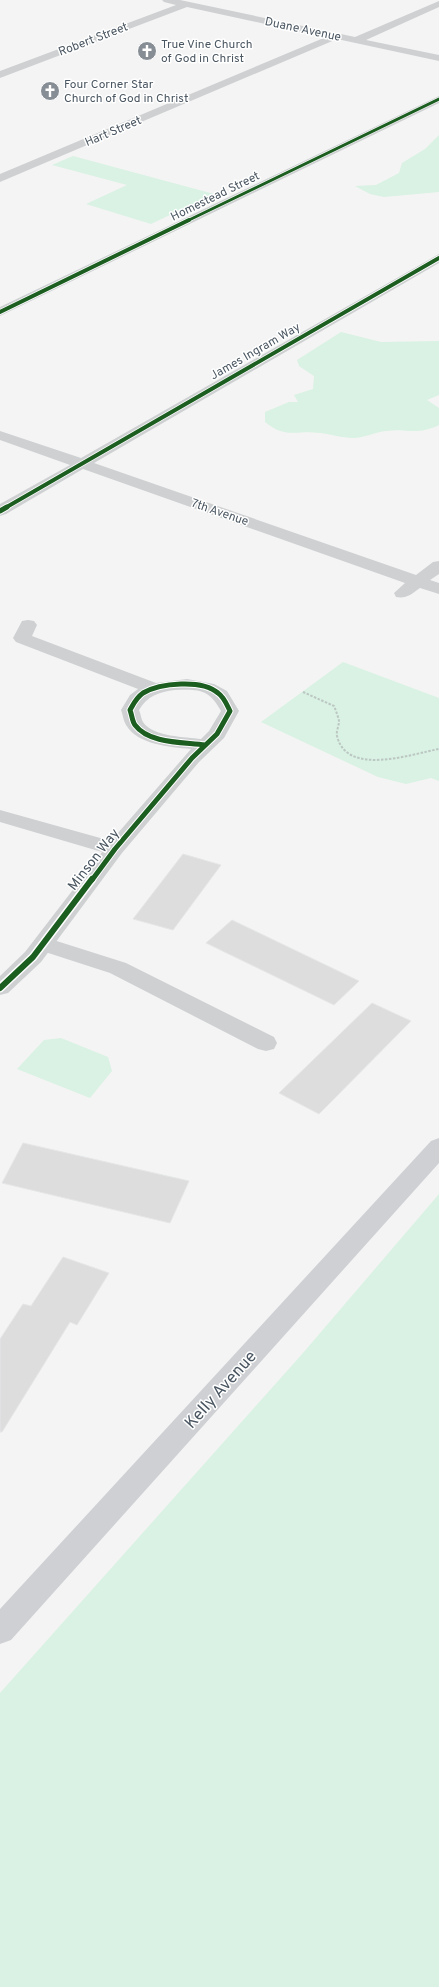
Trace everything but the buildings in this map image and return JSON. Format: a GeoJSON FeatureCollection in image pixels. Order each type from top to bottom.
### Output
{"type":"FeatureCollection","features":[{"type":"Feature","properties":{"kind":"main road","name":"Kelly Avenue"},"geometry":{"type":"LineString","coordinates":[[0,1630],[439,1147]]}},
{"type":"Feature","properties":{"kind":"street","name":"Duane Avenue"},"geometry":{"type":"LineString","coordinates":[[167,0],[439,58]]}},
{"type":"Feature","properties":{"kind":"street","name":"Robert Street"},"geometry":{"type":"LineString","coordinates":[[0,75],[186,4]]}},
{"type":"Feature","properties":{"kind":"street"},"geometry":{"type":"LineString","coordinates":[[357,40],[439,4]]}},
{"type":"Feature","properties":{"kind":"street","name":"Hart Street"},"geometry":{"type":"LineString","coordinates":[[0,178],[336,36]]}},
{"type":"Feature","properties":{"kind":"street","name":"Homestead Street"},"geometry":{"type":"LineString","coordinates":[[0,312],[439,99]]}},
{"type":"Feature","properties":{"kind":"street","name":"James Ingram Way"},"geometry":{"type":"LineString","coordinates":[[0,511],[439,258]]}},
{"type":"Feature","properties":{"kind":"street","name":"7th Avenue"},"geometry":{"type":"LineString","coordinates":[[0,435],[439,589]]}},
{"type":"Feature","properties":{"kind":"street"},"geometry":{"type":"LineString","coordinates":[[402,593],[439,566]]}},
{"type":"Feature","properties":{"kind":"street"},"geometry":{"type":"LineString","coordinates":[[28,625],[22,638],[153,688]]}},
{"type":"Feature","properties":{"kind":"street","name":"Minson Way"},"geometry":{"type":"LineString","coordinates":[[0,988],[34,957],[115,849],[205,745],[217,734],[230,711],[218,691],[205,686],[174,684],[153,688],[137,698],[130,710],[134,724],[146,734],[164,740],[205,745]]}},
{"type":"Feature","properties":{"kind":"street"},"geometry":{"type":"LineString","coordinates":[[0,816],[115,849]]}},
{"type":"Feature","properties":{"kind":"street"},"geometry":{"type":"LineString","coordinates":[[44,944],[118,968],[266,1043]]}},
{"type":"Feature","properties":{"kind":"path"},"geometry":{"type":"LineString","coordinates":[[303,692],[334,706],[339,721],[336,735],[342,748],[352,756],[366,760],[381,760],[439,749]]}},
{"type":"Feature","properties":{"kind":"green space"},"geometry":{"type":"Polygon","coordinates":[[[439,135],[439,192],[384,197],[370,194],[355,186],[376,185],[399,173],[402,163],[425,149],[439,135]]]}},
{"type":"Feature","properties":{"kind":"green space"},"geometry":{"type":"Polygon","coordinates":[[[73,156],[214,194],[151,224],[86,204],[127,185],[52,165],[73,156]]]}},
{"type":"Feature","properties":{"kind":"green space"},"geometry":{"type":"Polygon","coordinates":[[[341,332],[381,342],[439,341],[439,395],[427,400],[439,408],[439,425],[418,431],[393,430],[353,438],[312,432],[285,432],[272,427],[265,422],[265,412],[289,402],[298,402],[294,395],[313,389],[314,376],[299,366],[297,360],[341,332]]]}},
{"type":"Feature","properties":{"kind":"green space"},"geometry":{"type":"Polygon","coordinates":[[[343,662],[439,698],[439,781],[431,778],[406,784],[378,777],[261,722],[343,662]]]}},
{"type":"Feature","properties":{"kind":"green space"},"geometry":{"type":"Polygon","coordinates":[[[61,1038],[108,1057],[112,1071],[90,1098],[17,1069],[44,1040],[61,1038]]]}},
{"type":"Feature","properties":{"kind":"green space"},"geometry":{"type":"Polygon","coordinates":[[[439,1194],[439,1987],[0,1987],[0,1693],[303,1353],[439,1194]]]}},
{"type":"Feature","properties":{"kind":"cycle path"},"geometry":{"type":"LineString","coordinates":[[0,312],[439,99]]}},
{"type":"Feature","properties":{"kind":"cycle path"},"geometry":{"type":"LineString","coordinates":[[0,511],[439,258]]}},
{"type":"Feature","properties":{"kind":"cycle path"},"geometry":{"type":"LineString","coordinates":[[0,988],[33,957],[115,849],[192,758],[217,734],[230,711],[222,697],[216,691],[208,687],[198,685],[175,684],[164,686],[143,693],[136,699],[130,710],[135,725],[141,731],[167,740],[205,745]]}},
{"type":"Feature","properties":{"kind":"place","name":"True Vine Church of God in Christ"},"geometry":{"type":"Point","coordinates":[147,51]}},
{"type":"Feature","properties":{"kind":"place","name":"Four Corner Star Church of God in Christ"},"geometry":{"type":"Point","coordinates":[50,91]}}]}
